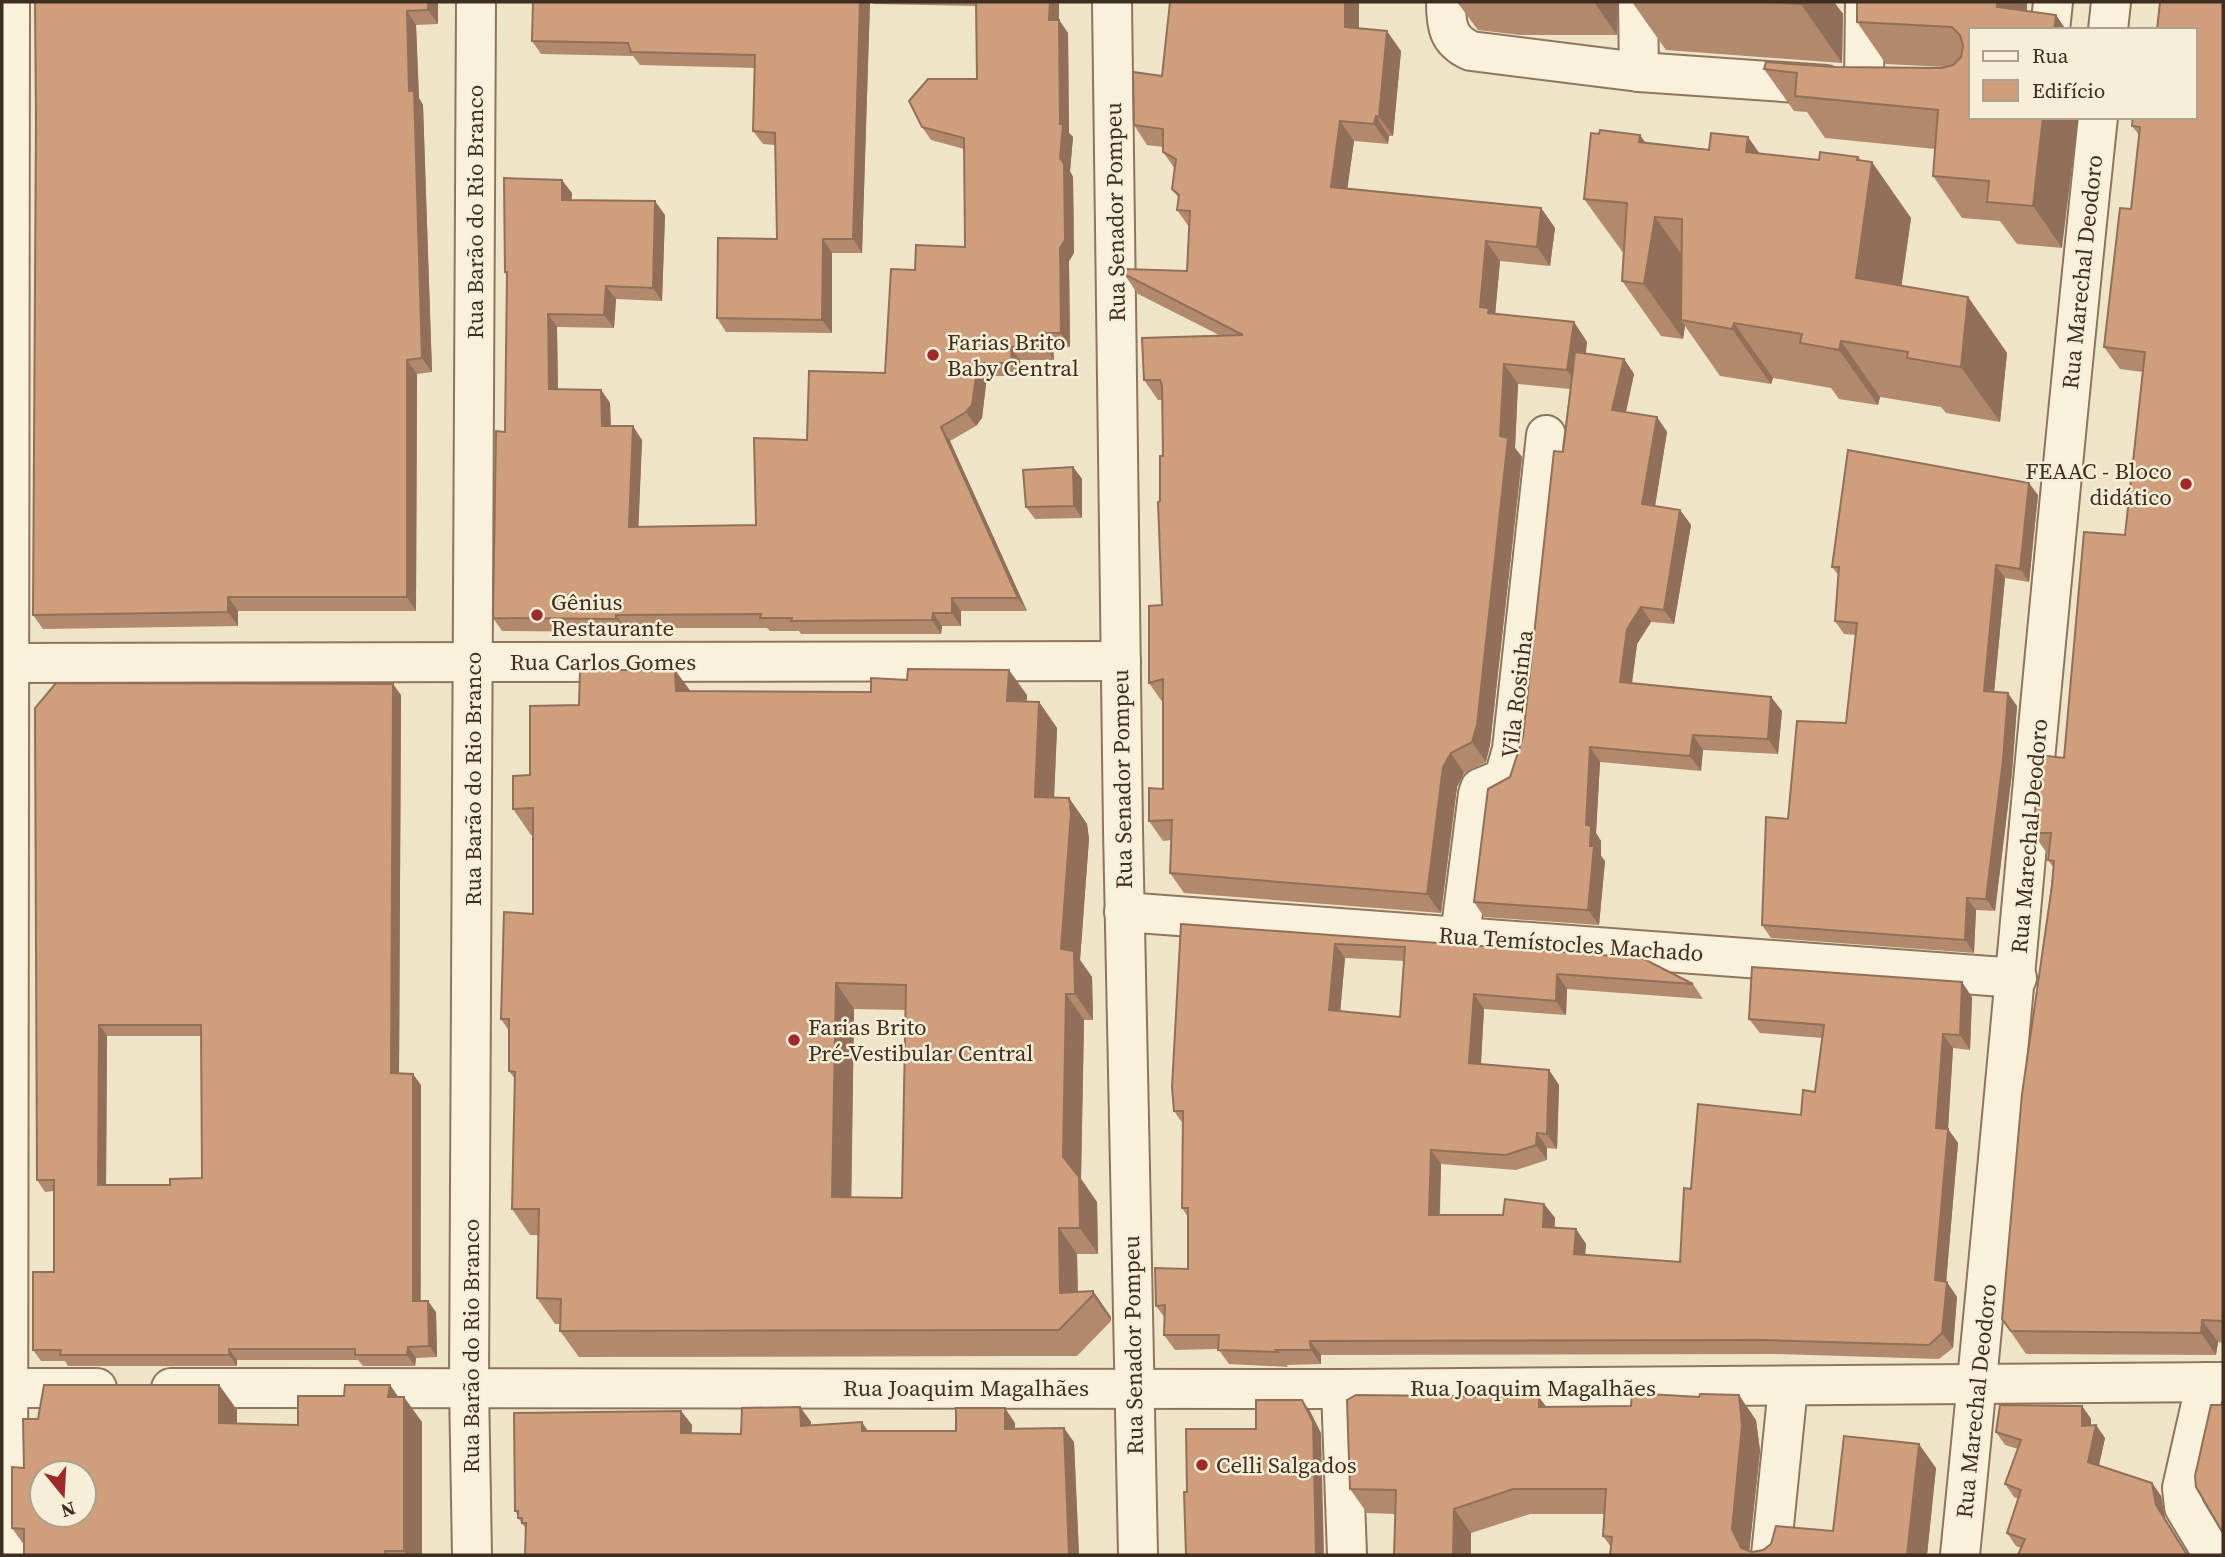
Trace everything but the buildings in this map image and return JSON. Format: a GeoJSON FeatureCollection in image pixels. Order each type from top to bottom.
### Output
{"type":"FeatureCollection","features":[{"type":"Feature","properties":{"kind":"street"},"geometry":{"type":"LineString","coordinates":[[8,1555],[4,1388],[10,2]]}},
{"type":"Feature","properties":{"kind":"street","name":"Rua Barão do Rio Branco"},"geometry":{"type":"LineString","coordinates":[[472,1555],[469,1387],[476,2]]}},
{"type":"Feature","properties":{"kind":"street","name":"Rua Senador Pompeu"},"geometry":{"type":"LineString","coordinates":[[1112,2],[1124,912],[1138,1555]]}},
{"type":"Feature","properties":{"kind":"street"},"geometry":{"type":"LineString","coordinates":[[1446,2],[1449,33],[1457,45],[1471,51],[1639,72],[1864,88],[1904,88]]}},
{"type":"Feature","properties":{"kind":"street"},"geometry":{"type":"LineString","coordinates":[[1638,2],[1639,72]]}},
{"type":"Feature","properties":{"kind":"street"},"geometry":{"type":"LineString","coordinates":[[1864,88],[1865,2]]}},
{"type":"Feature","properties":{"kind":"street"},"geometry":{"type":"LineString","coordinates":[[2050,28],[2053,2]]}},
{"type":"Feature","properties":{"kind":"street"},"geometry":{"type":"LineString","coordinates":[[2108,28],[2110,2]]}},
{"type":"Feature","properties":{"kind":"street","name":"Rua Marechal Deodoro"},"geometry":{"type":"LineString","coordinates":[[1961,1555],[2017,978],[2060,474],[2098,119]]}},
{"type":"Feature","properties":{"kind":"street","name":"Vila Rosinha"},"geometry":{"type":"LineString","coordinates":[[1460,936],[1478,794],[1480,788],[1504,778],[1512,749],[1546,435]]}},
{"type":"Feature","properties":{"kind":"street","name":"Rua Carlos Gomes"},"geometry":{"type":"LineString","coordinates":[[6,663],[1121,662]]}},
{"type":"Feature","properties":{"kind":"street","name":"Rua Temístocles Machado"},"geometry":{"type":"LineString","coordinates":[[1124,912],[2017,978]]}},
{"type":"Feature","properties":{"kind":"street"},"geometry":{"type":"LineString","coordinates":[[2213,1555],[2184,1507],[2182,1488],[2214,1382]]}},
{"type":"Feature","properties":{"kind":"street","name":"Rua Joaquim Magalhães"},"geometry":{"type":"LineString","coordinates":[[4,1388],[1342,1389],[2214,1382]]}},
{"type":"Feature","properties":{"kind":"street"},"geometry":{"type":"LineString","coordinates":[[1771,1555],[1788,1387]]}},
{"type":"Feature","properties":{"kind":"street"},"geometry":{"type":"LineString","coordinates":[[1342,1389],[1347,1555]]}},
{"type":"Feature","properties":{"kind":"place","name":"Farias Brito Baby Central"},"geometry":{"type":"Point","coordinates":[933,355]}},
{"type":"Feature","properties":{"kind":"place","name":"FEAAC - Bloco didático"},"geometry":{"type":"Point","coordinates":[2186,484]}},
{"type":"Feature","properties":{"kind":"place","name":"Gênius Restaurante"},"geometry":{"type":"Point","coordinates":[537,615]}},
{"type":"Feature","properties":{"kind":"place","name":"Farias Brito Pré-Vestibular Central"},"geometry":{"type":"Point","coordinates":[794,1040]}},
{"type":"Feature","properties":{"kind":"place","name":"Celli Salgados"},"geometry":{"type":"Point","coordinates":[1202,1465]}}]}
